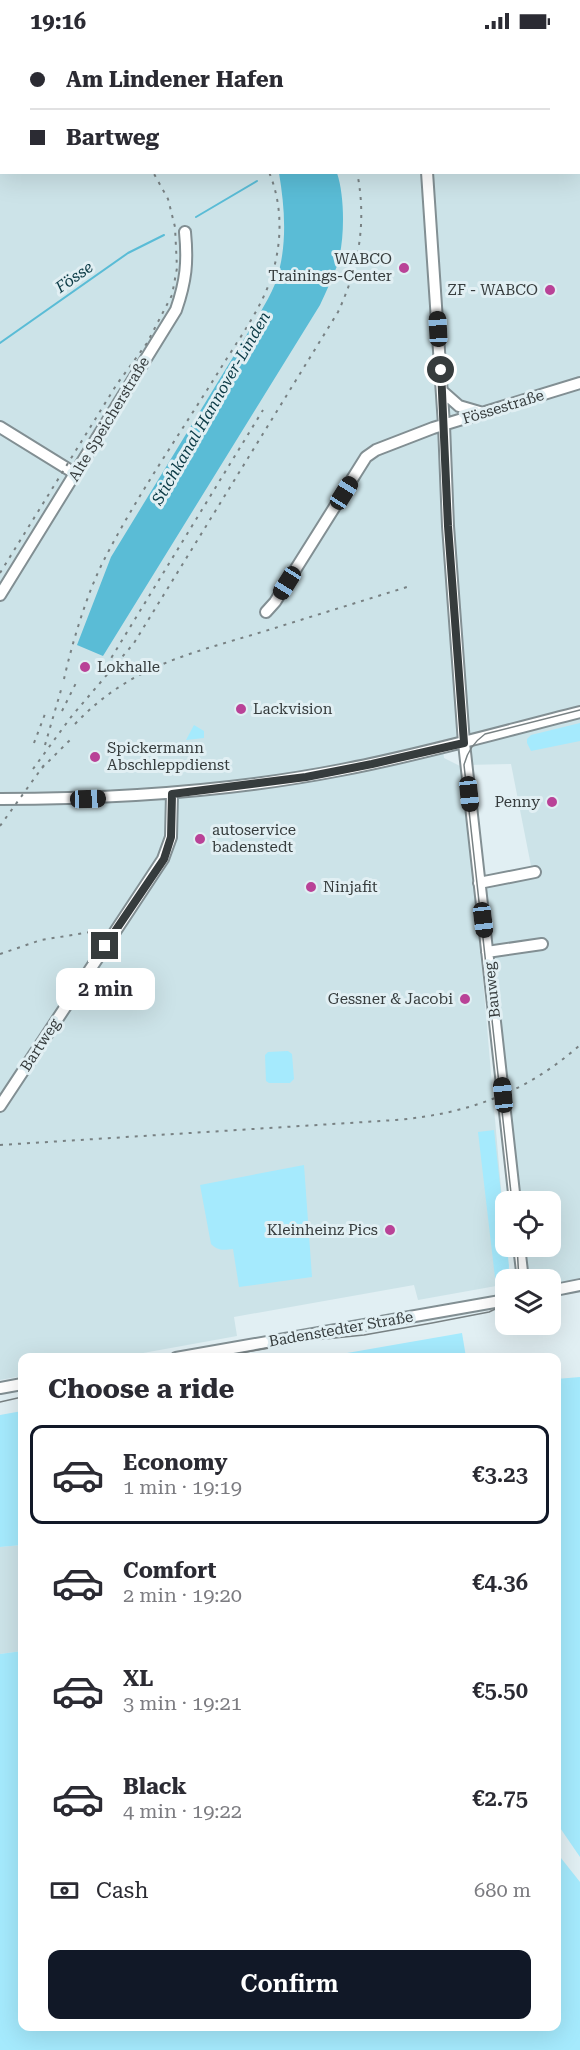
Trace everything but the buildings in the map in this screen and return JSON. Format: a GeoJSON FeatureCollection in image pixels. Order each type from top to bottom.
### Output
{"type":"FeatureCollection","features":[{"type":"Feature","properties":{"kind":"street","name":"Bauweg"},"geometry":{"type":"LineString","coordinates":[[427,174],[442,391],[448,526],[464,743],[514,1191]]}},
{"type":"Feature","properties":{"kind":"street","name":"Alte Speicherstraße"},"geometry":{"type":"LineString","coordinates":[[0,595],[176,310],[184,286],[187,260],[185,232]]}},
{"type":"Feature","properties":{"kind":"street","name":"Fössestraße"},"geometry":{"type":"LineString","coordinates":[[266,612],[275,602],[366,457],[376,450],[444,425],[580,383]]}},
{"type":"Feature","properties":{"kind":"street"},"geometry":{"type":"LineString","coordinates":[[442,391],[459,406],[483,413]]}},
{"type":"Feature","properties":{"kind":"street"},"geometry":{"type":"LineString","coordinates":[[0,427],[76,474]]}},
{"type":"Feature","properties":{"kind":"street"},"geometry":{"type":"LineString","coordinates":[[0,799],[73,799],[172,794],[306,777],[464,743],[497,732],[580,712]]}},
{"type":"Feature","properties":{"kind":"street","name":"Bartweg"},"geometry":{"type":"LineString","coordinates":[[0,1106],[164,859],[171,837],[172,794]]}},
{"type":"Feature","properties":{"kind":"street"},"geometry":{"type":"LineString","coordinates":[[479,883],[535,872]]}},
{"type":"Feature","properties":{"kind":"street"},"geometry":{"type":"LineString","coordinates":[[487,952],[542,944]]}},
{"type":"Feature","properties":{"kind":"street"},"geometry":{"type":"LineString","coordinates":[[561,1289],[580,1285]]}},
{"type":"Feature","properties":{"kind":"street","name":"Badenstedter Straße"},"geometry":{"type":"LineString","coordinates":[[204,1353],[495,1302]]}},
{"type":"Feature","properties":{"kind":"street"},"geometry":{"type":"LineString","coordinates":[[0,1388],[18,1385]]}},
{"type":"Feature","properties":{"kind":"shaded area"},"geometry":{"type":"Polygon","coordinates":[[[0,174],[580,174],[580,1285],[561,1289],[561,1269],[522,1269],[520,1257],[561,1257],[561,1191],[514,1191],[480,882],[532,871],[511,764],[466,765],[464,743],[443,748],[444,758],[460,766],[466,810],[501,1191],[495,1191],[495,1257],[508,1257],[508,1269],[495,1269],[495,1286],[418,1300],[414,1285],[234,1317],[237,1336],[143,1353],[18,1353],[18,1377],[0,1380],[0,174]]]}},
{"type":"Feature","properties":{"kind":"shaded area"},"geometry":{"type":"Polygon","coordinates":[[[580,723],[580,741],[531,751],[527,743],[531,735],[580,723]]]}},
{"type":"Feature","properties":{"kind":"shaded area"},"geometry":{"type":"Polygon","coordinates":[[[194,725],[204,731],[204,738],[186,740],[194,725]]]}},
{"type":"Feature","properties":{"kind":"shaded area"},"geometry":{"type":"Polygon","coordinates":[[[288,1051],[292,1054],[294,1079],[290,1083],[269,1083],[266,1081],[265,1055],[268,1052],[288,1051]]]}},
{"type":"Feature","properties":{"kind":"shaded area"},"geometry":{"type":"Polygon","coordinates":[[[494,1130],[501,1191],[495,1191],[495,1257],[508,1257],[509,1266],[509,1269],[495,1269],[495,1277],[478,1132],[494,1130]]]}},
{"type":"Feature","properties":{"kind":"shaded area"},"geometry":{"type":"Polygon","coordinates":[[[304,1165],[312,1277],[239,1287],[233,1249],[216,1248],[211,1244],[200,1185],[304,1165]]]}},
{"type":"Feature","properties":{"kind":"shaded area"},"geometry":{"type":"Polygon","coordinates":[[[462,1333],[465,1353],[347,1353],[462,1333]]]}},
{"type":"Feature","properties":{"kind":"shaded area"},"geometry":{"type":"Polygon","coordinates":[[[580,1377],[580,1857],[561,1829],[561,1379],[580,1377]]]}},
{"type":"Feature","properties":{"kind":"shaded area"},"geometry":{"type":"Polygon","coordinates":[[[18,1412],[18,1545],[0,1547],[0,1415],[18,1412]]]}},
{"type":"Feature","properties":{"kind":"shaded area"},"geometry":{"type":"Polygon","coordinates":[[[18,1545],[18,1652],[0,1654],[0,1547],[18,1545]]]}},
{"type":"Feature","properties":{"kind":"shaded area"},"geometry":{"type":"Polygon","coordinates":[[[18,1652],[18,2031],[561,2031],[561,1858],[580,1882],[580,2050],[0,2050],[0,1654],[18,1652]]]}},
{"type":"Feature","properties":{"kind":"water","name":"Stichkanal Hannover-Linden"},"geometry":{"type":"Polygon","coordinates":[[[279,174],[337,174],[342,194],[342,244],[337,266],[320,305],[103,656],[77,645],[111,557],[270,295],[279,270],[284,243],[283,200],[279,174]]]}},
{"type":"Feature","properties":{"kind":"waterway","name":"Fösse"},"geometry":{"type":"LineString","coordinates":[[196,217],[257,181]]}},
{"type":"Feature","properties":{"kind":"waterway","name":"Fösse"},"geometry":{"type":"LineString","coordinates":[[0,343],[128,253],[164,235]]}},
{"type":"Feature","properties":{"kind":"tram line"},"geometry":{"type":"LineString","coordinates":[[511,1191],[464,765],[472,748],[485,734],[580,710]]}},
{"type":"Feature","properties":{"kind":"tram line"},"geometry":{"type":"LineString","coordinates":[[518,1257],[518,1269]]}},
{"type":"Feature","properties":{"kind":"tram line"},"geometry":{"type":"LineString","coordinates":[[241,1353],[305,1341],[364,1335],[495,1309]]}},
{"type":"Feature","properties":{"kind":"tram line"},"geometry":{"type":"LineString","coordinates":[[0,1402],[18,1398]]}},
{"type":"Feature","properties":{"kind":"railway"},"geometry":{"type":"LineString","coordinates":[[0,573],[117,384],[147,343],[172,295],[177,268],[175,227],[168,199],[154,174]]}},
{"type":"Feature","properties":{"kind":"railway"},"geometry":{"type":"LineString","coordinates":[[64,679],[81,617],[105,558],[146,487],[252,318],[269,284],[277,256],[280,228],[277,200],[270,174]]}},
{"type":"Feature","properties":{"kind":"railway"},"geometry":{"type":"LineString","coordinates":[[33,769],[71,717],[134,643],[338,312],[351,278],[359,244],[361,209],[357,174]]}},
{"type":"Feature","properties":{"kind":"railway"},"geometry":{"type":"LineString","coordinates":[[102,673],[263,410]]}},
{"type":"Feature","properties":{"kind":"railway"},"geometry":{"type":"LineString","coordinates":[[75,724],[117,688],[139,675],[185,655],[407,587]]}},
{"type":"Feature","properties":{"kind":"railway"},"geometry":{"type":"LineString","coordinates":[[62,711],[77,681]]}},
{"type":"Feature","properties":{"kind":"railway"},"geometry":{"type":"LineString","coordinates":[[45,745],[61,690]]}},
{"type":"Feature","properties":{"kind":"railway"},"geometry":{"type":"LineString","coordinates":[[34,743],[45,714]]}},
{"type":"Feature","properties":{"kind":"railway"},"geometry":{"type":"LineString","coordinates":[[42,768],[70,740]]}},
{"type":"Feature","properties":{"kind":"railway"},"geometry":{"type":"LineString","coordinates":[[0,826],[44,765]]}},
{"type":"Feature","properties":{"kind":"railway"},"geometry":{"type":"LineString","coordinates":[[0,954],[41,940],[97,931]]}},
{"type":"Feature","properties":{"kind":"railway"},"geometry":{"type":"LineString","coordinates":[[0,1145],[422,1117],[471,1106],[517,1088],[560,1062],[580,1045]]}},
{"type":"Feature","properties":{"kind":"place","name":"WABCO Trainings-Center"},"geometry":{"type":"Point","coordinates":[404,268]}},
{"type":"Feature","properties":{"kind":"place","name":"ZF - WABCO"},"geometry":{"type":"Point","coordinates":[550,290]}},
{"type":"Feature","properties":{"kind":"place","name":"Lokhalle"},"geometry":{"type":"Point","coordinates":[85,667]}},
{"type":"Feature","properties":{"kind":"place","name":"Lackvision"},"geometry":{"type":"Point","coordinates":[241,709]}},
{"type":"Feature","properties":{"kind":"place","name":"Spickermann Abschleppdienst"},"geometry":{"type":"Point","coordinates":[95,757]}},
{"type":"Feature","properties":{"kind":"place","name":"Penny"},"geometry":{"type":"Point","coordinates":[552,802]}},
{"type":"Feature","properties":{"kind":"place","name":"autoservice badenstedt"},"geometry":{"type":"Point","coordinates":[200,839]}},
{"type":"Feature","properties":{"kind":"place","name":"Ninjafit"},"geometry":{"type":"Point","coordinates":[311,887]}},
{"type":"Feature","properties":{"kind":"place","name":"Gessner & Jacobi"},"geometry":{"type":"Point","coordinates":[465,999]}},
{"type":"Feature","properties":{"kind":"place","name":"Kleinheinz Pics"},"geometry":{"type":"Point","coordinates":[390,1230]}},
{"type":"Feature","properties":{"kind":"route"},"geometry":{"type":"LineString","coordinates":[[105,946],[164,859],[171,837],[172,794],[306,777],[464,743],[448,526],[441,370]]}}]}
